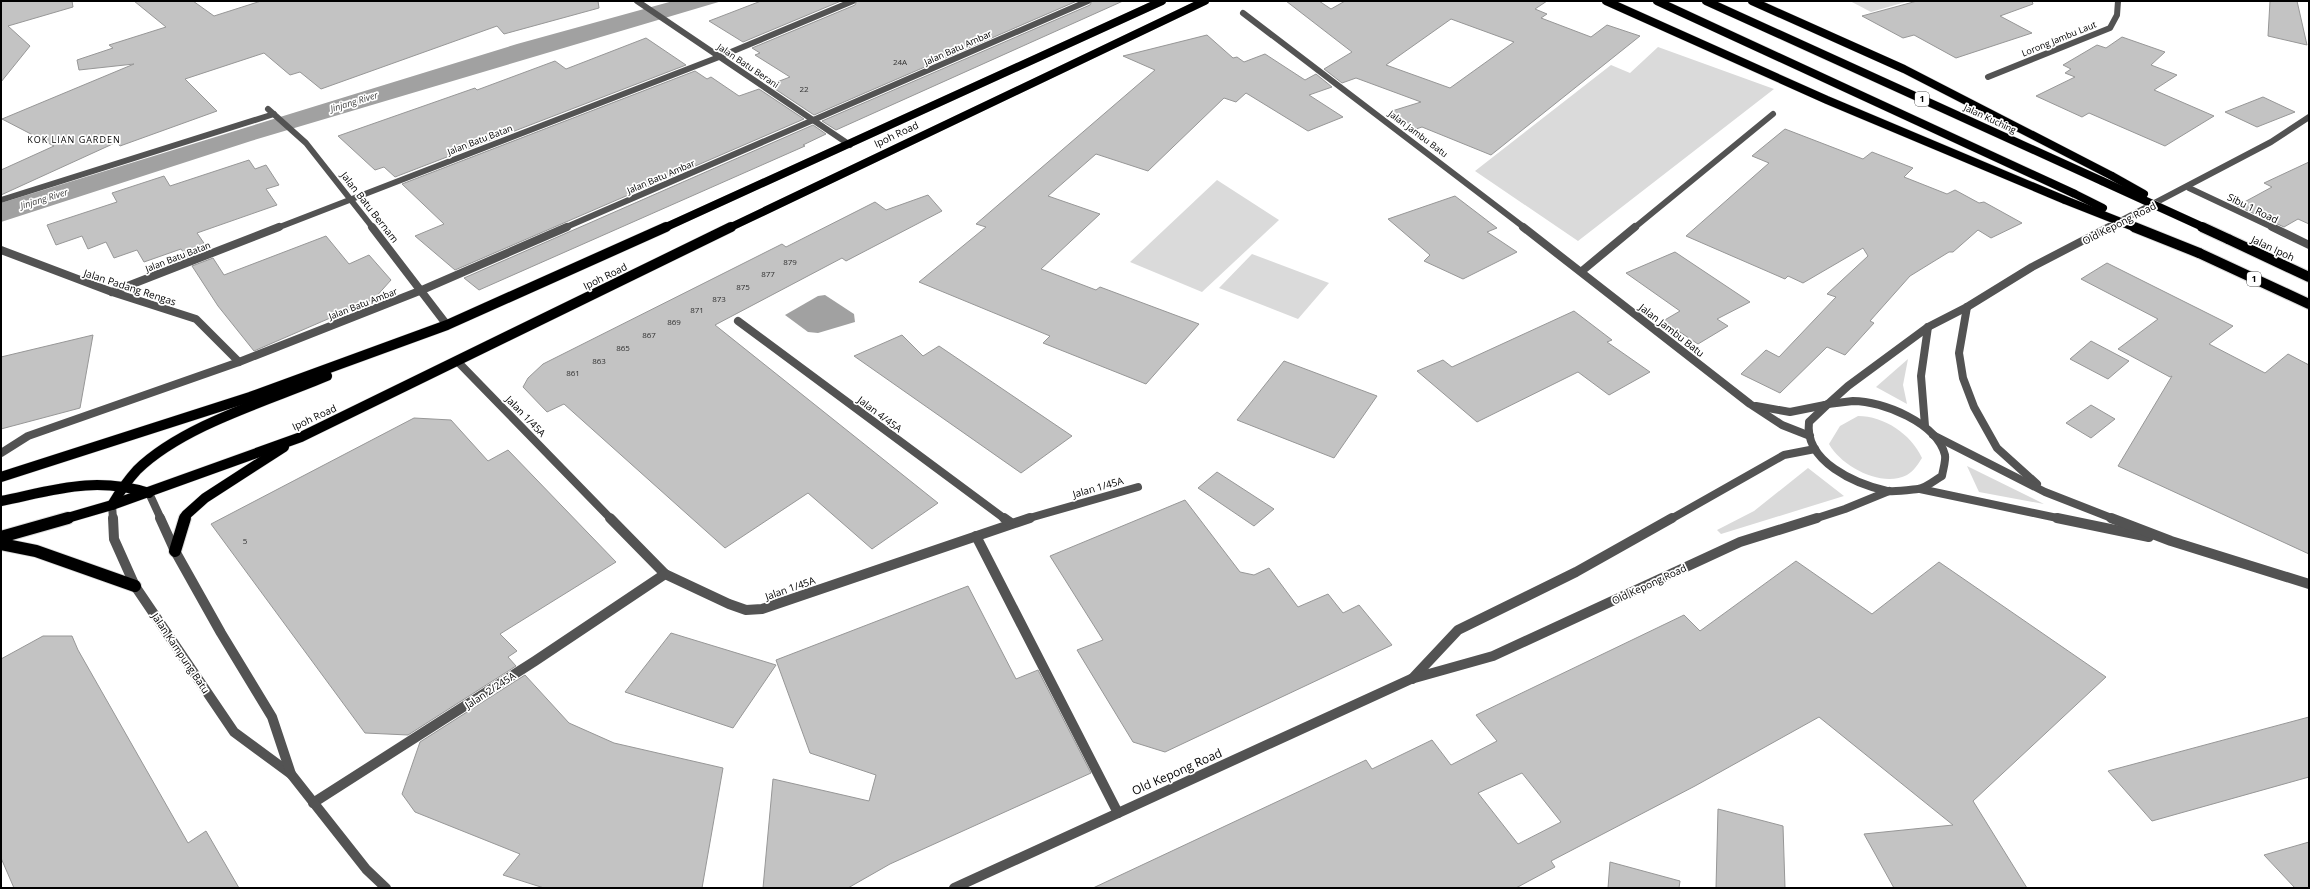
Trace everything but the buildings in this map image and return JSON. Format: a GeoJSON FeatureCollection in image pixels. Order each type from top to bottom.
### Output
{"type":"FeatureCollection","features":[{"type":"Feature","properties":{"kind":"highway"},"geometry":{"type":"LineString","coordinates":[[1606,1],[1826,100],[2066,200],[2199,253]]}},
{"type":"Feature","properties":{"kind":"highway","name":"1"},"geometry":{"type":"LineString","coordinates":[[1657,1],[2309,304]]}},
{"type":"Feature","properties":{"kind":"highway","name":"Jalan Kuching"},"geometry":{"type":"LineString","coordinates":[[1706,1],[2228,239]]}},
{"type":"Feature","properties":{"kind":"highway"},"geometry":{"type":"LineString","coordinates":[[1752,1],[1904,69],[2112,176],[2228,239]]}},
{"type":"Feature","properties":{"kind":"highway","name":"Jalan Ipoh"},"geometry":{"type":"LineString","coordinates":[[2228,239],[2309,277]]}},
{"type":"Feature","properties":{"kind":"main road","name":"Ipoh Road"},"geometry":{"type":"LineString","coordinates":[[1,478],[250,397],[447,325],[850,145],[1162,1]]}},
{"type":"Feature","properties":{"kind":"main road","name":"Ipoh Road"},"geometry":{"type":"LineString","coordinates":[[1,537],[149,493],[301,437],[458,362],[811,188],[1205,1]]}},
{"type":"Feature","properties":{"kind":"main road"},"geometry":{"type":"LineString","coordinates":[[112,505],[122,485],[146,461],[183,436],[447,325]]}},
{"type":"Feature","properties":{"kind":"main road"},"geometry":{"type":"LineString","coordinates":[[175,552],[186,515],[205,498],[301,437]]}},
{"type":"Feature","properties":{"kind":"main road"},"geometry":{"type":"LineString","coordinates":[[1,501],[67,487],[111,484],[122,485],[149,493]]}},
{"type":"Feature","properties":{"kind":"main road"},"geometry":{"type":"LineString","coordinates":[[1,544],[36,552],[135,586]]}},
{"type":"Feature","properties":{"kind":"street","name":"Jalan Batu Berani"},"geometry":{"type":"LineString","coordinates":[[637,1],[850,145]]}},
{"type":"Feature","properties":{"kind":"street","name":"Jalan Batu Batan"},"geometry":{"type":"LineString","coordinates":[[112,292],[719,57],[853,1]]}},
{"type":"Feature","properties":{"kind":"street"},"geometry":{"type":"LineString","coordinates":[[1069,1],[1078,5]]}},
{"type":"Feature","properties":{"kind":"street","name":"Jalan Batu Ambar"},"geometry":{"type":"LineString","coordinates":[[1,454],[28,436],[239,362],[422,290],[1088,1]]}},
{"type":"Feature","properties":{"kind":"street","name":"Lorong Jambu Laut"},"geometry":{"type":"LineString","coordinates":[[1988,77],[2110,28],[2117,15],[2118,1]]}},
{"type":"Feature","properties":{"kind":"street","name":"Jalan Jambu Batu"},"geometry":{"type":"LineString","coordinates":[[1242,13],[1422,148],[1582,271],[1750,404],[1782,425],[1810,436]]}},
{"type":"Feature","properties":{"kind":"street","name":"Jalan Batu Bernam"},"geometry":{"type":"LineString","coordinates":[[268,109],[306,142],[422,290],[447,325]]}},
{"type":"Feature","properties":{"kind":"street"},"geometry":{"type":"LineString","coordinates":[[1582,271],[1773,114]]}},
{"type":"Feature","properties":{"kind":"street"},"geometry":{"type":"LineString","coordinates":[[1,200],[277,116]]}},
{"type":"Feature","properties":{"kind":"street","name":"Old Kepong Road"},"geometry":{"type":"LineString","coordinates":[[1825,405],[1887,356],[1928,327],[1967,307],[2032,267],[2189,188],[2271,142],[2309,117]]}},
{"type":"Feature","properties":{"kind":"street","name":"Sibu 1 Road"},"geometry":{"type":"LineString","coordinates":[[2189,188],[2309,245]]}},
{"type":"Feature","properties":{"kind":"street","name":"Jalan Padang Rengas"},"geometry":{"type":"LineString","coordinates":[[1,250],[112,292],[196,319],[239,362]]}},
{"type":"Feature","properties":{"kind":"street"},"geometry":{"type":"LineString","coordinates":[[1967,307],[1959,353],[1963,378],[1974,407],[1997,448],[2045,492]]}},
{"type":"Feature","properties":{"kind":"street","name":"Jalan 4/45A"},"geometry":{"type":"LineString","coordinates":[[738,321],[1011,523]]}},
{"type":"Feature","properties":{"kind":"street"},"geometry":{"type":"LineString","coordinates":[[1925,426],[1921,376],[1928,327]]}},
{"type":"Feature","properties":{"kind":"street","name":"Jalan 1/45A"},"geometry":{"type":"LineString","coordinates":[[458,362],[665,574],[729,604],[746,610],[762,609],[1011,523],[1138,487]]}},
{"type":"Feature","properties":{"kind":"street"},"geometry":{"type":"LineString","coordinates":[[1750,404],[1783,412],[1799,413],[1825,405],[1851,400],[1871,402],[1896,410],[1925,426],[1933,435],[1945,454],[1942,476],[1920,489]]}},
{"type":"Feature","properties":{"kind":"street"},"geometry":{"type":"LineString","coordinates":[[1825,405],[1809,422],[1810,436],[1815,449],[1833,468],[1859,482],[1889,491],[1920,489],[2172,541]]}},
{"type":"Feature","properties":{"kind":"street"},"geometry":{"type":"LineString","coordinates":[[1933,435],[2045,492],[2172,541],[2309,584]]}},
{"type":"Feature","properties":{"kind":"street","name":"Old Kepong Road"},"geometry":{"type":"LineString","coordinates":[[1411,679],[1458,630],[1576,572],[1784,455],[1815,449]]}},
{"type":"Feature","properties":{"kind":"street","name":"Old Kepong Road"},"geometry":{"type":"LineString","coordinates":[[954,888],[1411,679],[1493,656],[1740,542],[1845,509],[1889,491]]}},
{"type":"Feature","properties":{"kind":"street","name":"Jalan Kampung Batu"},"geometry":{"type":"LineString","coordinates":[[149,493],[175,552],[221,633],[272,717],[291,774]]}},
{"type":"Feature","properties":{"kind":"street","name":"Jalan Kampung Batu"},"geometry":{"type":"LineString","coordinates":[[112,505],[114,539],[135,586],[234,732],[291,774],[366,869],[386,888]]}},
{"type":"Feature","properties":{"kind":"street"},"geometry":{"type":"LineString","coordinates":[[976,536],[1118,813]]}},
{"type":"Feature","properties":{"kind":"street","name":"Jalan 2/245A"},"geometry":{"type":"LineString","coordinates":[[313,803],[535,662],[665,574]]}},
{"type":"Feature","properties":{"kind":"shaded area"},"geometry":{"type":"Polygon","coordinates":[[[1850,1],[1909,1],[1871,12],[1850,1]]]}},
{"type":"Feature","properties":{"kind":"shaded area"},"geometry":{"type":"Polygon","coordinates":[[[1658,47],[1774,89],[1578,241],[1475,171],[1611,65],[1630,73],[1658,47]]]}},
{"type":"Feature","properties":{"kind":"shaded area"},"geometry":{"type":"Polygon","coordinates":[[[1217,180],[1279,220],[1202,292],[1130,262],[1217,180]]]}},
{"type":"Feature","properties":{"kind":"shaded area"},"geometry":{"type":"Polygon","coordinates":[[[1252,254],[1329,283],[1298,319],[1219,288],[1252,254]]]}},
{"type":"Feature","properties":{"kind":"shaded area"},"geometry":{"type":"Polygon","coordinates":[[[1908,359],[1903,385],[1907,404],[1876,387],[1908,359]]]}},
{"type":"Feature","properties":{"kind":"shaded area"},"geometry":{"type":"Polygon","coordinates":[[[1858,416],[1877,419],[1887,423],[1904,434],[1911,441],[1922,458],[1912,472],[1897,478],[1886,479],[1875,477],[1853,467],[1835,452],[1829,444],[1840,426],[1858,416]]]}},
{"type":"Feature","properties":{"kind":"shaded area"},"geometry":{"type":"Polygon","coordinates":[[[1967,466],[2044,504],[1979,492],[1967,466]]]}},
{"type":"Feature","properties":{"kind":"shaded area"},"geometry":{"type":"Polygon","coordinates":[[[1808,468],[1844,496],[1721,534],[1717,530],[1754,511],[1808,468]]]}},
{"type":"Feature","properties":{"kind":"water","name":"Jinjang River"},"geometry":{"type":"Polygon","coordinates":[[[673,1],[722,1],[251,141],[1,222],[1,203],[517,44],[673,1]]]}},
{"type":"Feature","properties":{"kind":"water"},"geometry":{"type":"Polygon","coordinates":[[[825,295],[854,314],[855,322],[818,333],[808,332],[785,315],[818,296],[825,295]]]}},
{"type":"Feature","properties":{"kind":"district","name":"KOK LIAN GARDEN"},"geometry":{"type":"Point","coordinates":[74,140]}}]}
